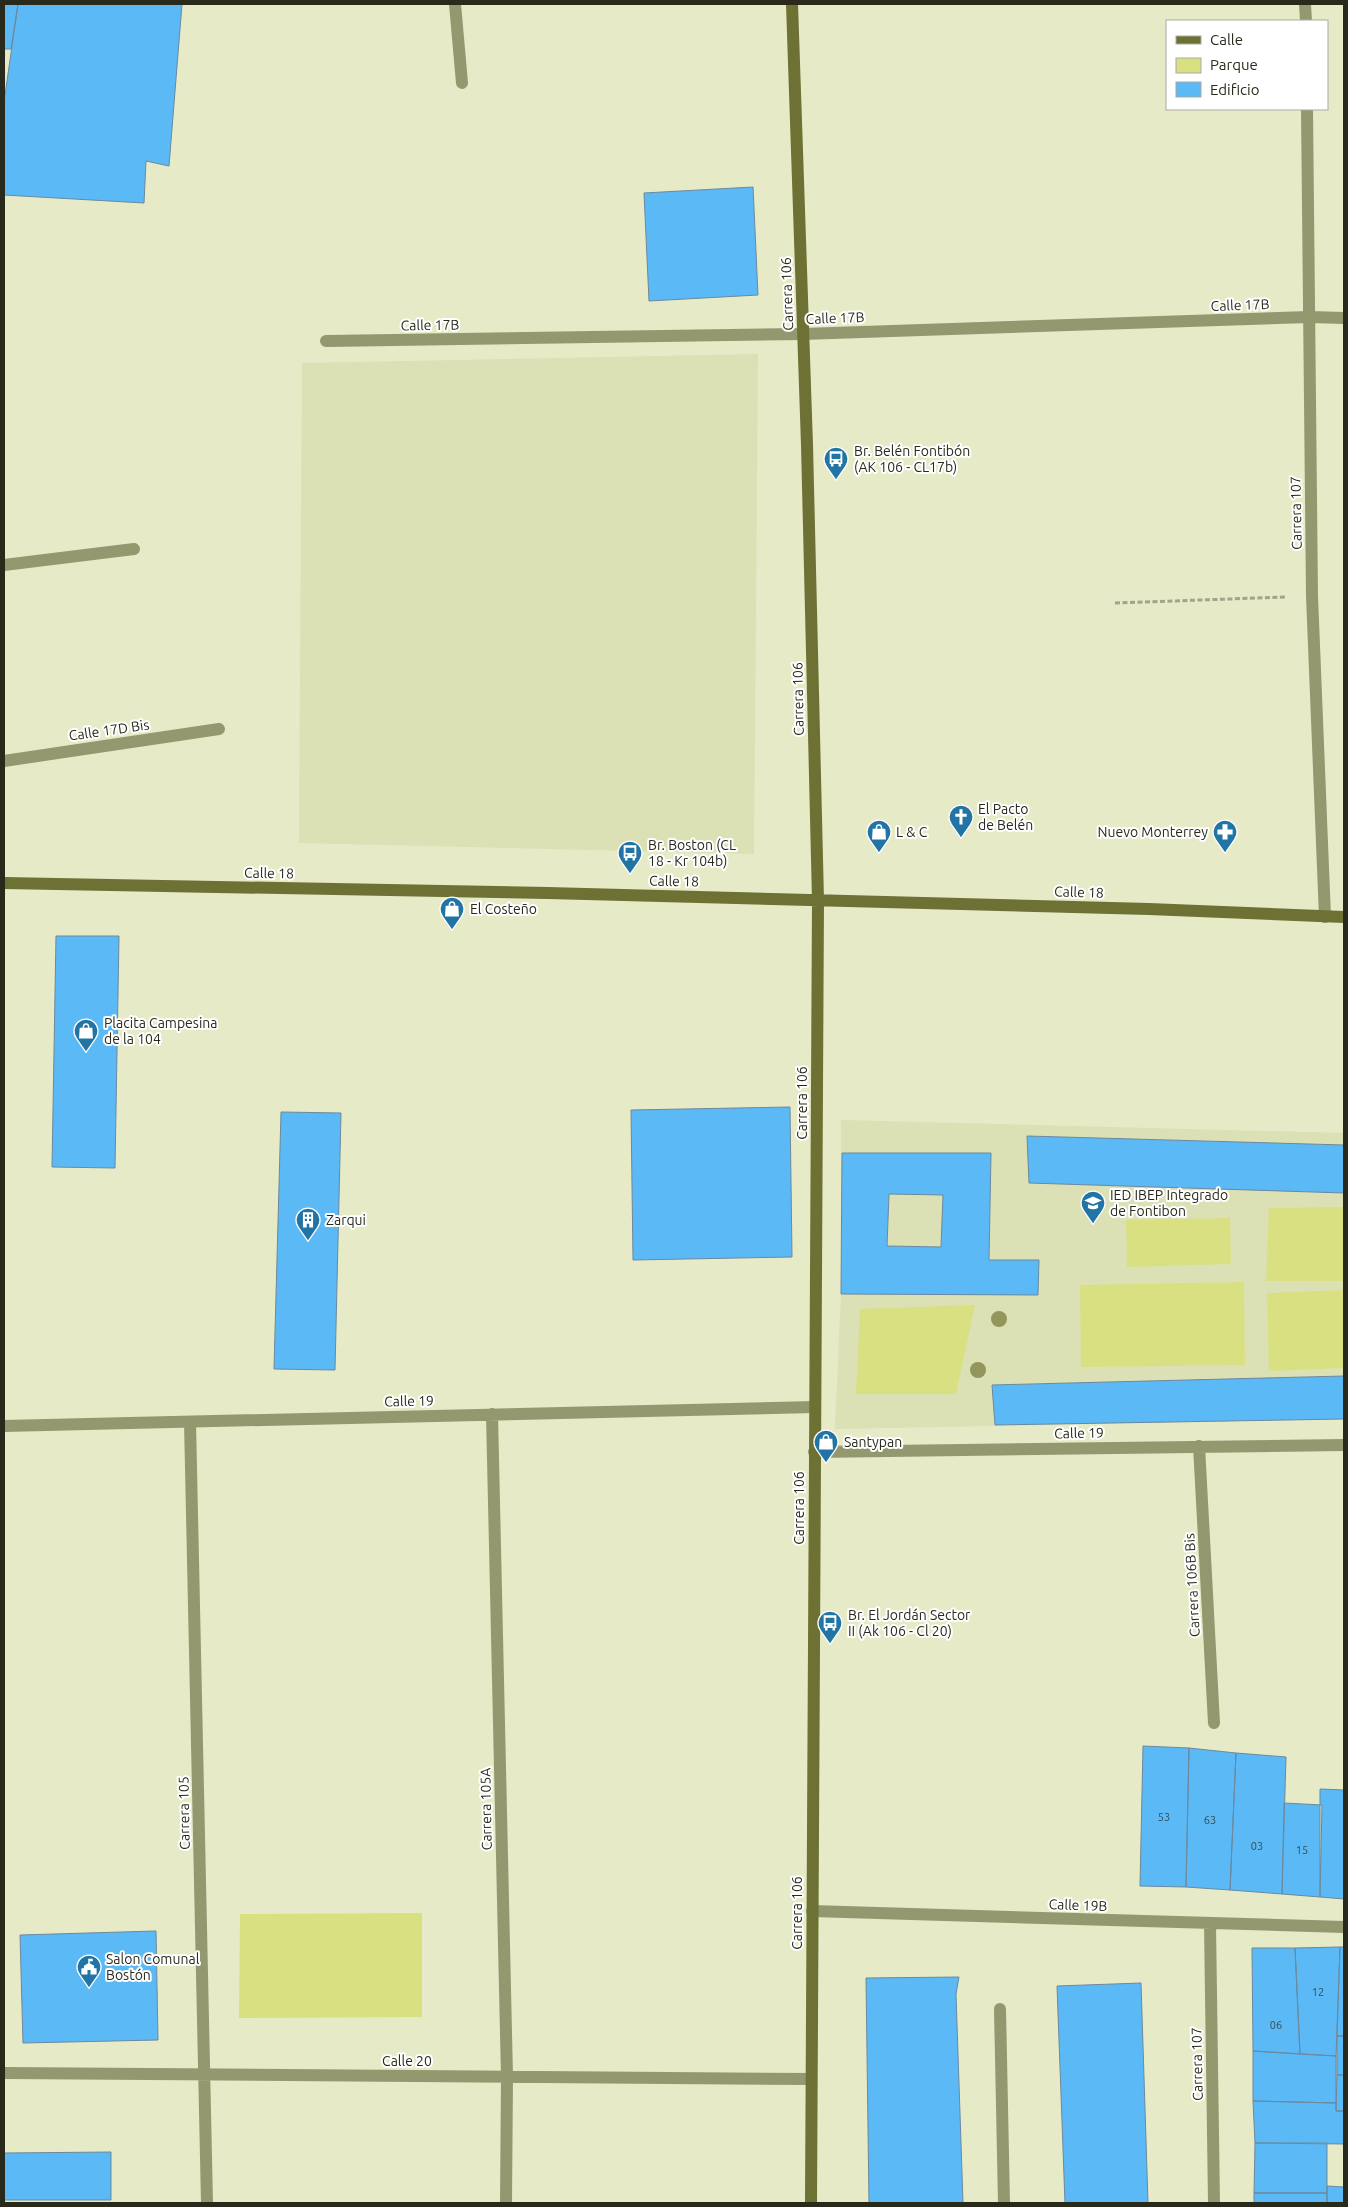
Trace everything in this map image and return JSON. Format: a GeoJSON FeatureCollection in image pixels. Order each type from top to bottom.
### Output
{"type":"FeatureCollection","features":[{"type":"Feature","properties":{"kind":"street"},"geometry":{"type":"LineString","coordinates":[[454,4],[462,83]]}},
{"type":"Feature","properties":{"kind":"street","name":"Carrera 106"},"geometry":{"type":"LineString","coordinates":[[792,4],[818,900],[811,2203]]}},
{"type":"Feature","properties":{"kind":"street"},"geometry":{"type":"LineString","coordinates":[[1305,4],[1306,20]]}},
{"type":"Feature","properties":{"kind":"street","name":"Carrera 107"},"geometry":{"type":"LineString","coordinates":[[1307,110],[1312,596],[1325,917]]}},
{"type":"Feature","properties":{"kind":"street","name":"Calle 17B"},"geometry":{"type":"LineString","coordinates":[[326,341],[803,334],[1309,317],[1344,318]]}},
{"type":"Feature","properties":{"kind":"street"},"geometry":{"type":"LineString","coordinates":[[4,565],[134,549]]}},
{"type":"Feature","properties":{"kind":"street","name":"Calle 17D Bis"},"geometry":{"type":"LineString","coordinates":[[4,761],[219,729]]}},
{"type":"Feature","properties":{"kind":"street","name":"Calle 18"},"geometry":{"type":"LineString","coordinates":[[4,883],[818,900],[1149,909],[1344,917]]}},
{"type":"Feature","properties":{"kind":"street","name":"Calle 19"},"geometry":{"type":"LineString","coordinates":[[4,1426],[815,1407]]}},
{"type":"Feature","properties":{"kind":"street","name":"Carrera 105A"},"geometry":{"type":"LineString","coordinates":[[492,1414],[507,2077],[506,2203]]}},
{"type":"Feature","properties":{"kind":"street","name":"Carrera 105"},"geometry":{"type":"LineString","coordinates":[[190,1422],[207,2203]]}},
{"type":"Feature","properties":{"kind":"street","name":"Calle 19"},"geometry":{"type":"LineString","coordinates":[[814,1452],[1344,1445]]}},
{"type":"Feature","properties":{"kind":"street","name":"Carrera 106B Bis"},"geometry":{"type":"LineString","coordinates":[[1199,1446],[1214,1723]]}},
{"type":"Feature","properties":{"kind":"street","name":"Calle 19B"},"geometry":{"type":"LineString","coordinates":[[812,1911],[1344,1927]]}},
{"type":"Feature","properties":{"kind":"street","name":"Carrera 107"},"geometry":{"type":"LineString","coordinates":[[1210,1924],[1214,2203]]}},
{"type":"Feature","properties":{"kind":"street"},"geometry":{"type":"LineString","coordinates":[[1000,2009],[1004,2203]]}},
{"type":"Feature","properties":{"kind":"street","name":"Calle 20"},"geometry":{"type":"LineString","coordinates":[[4,2073],[811,2079]]}},
{"type":"Feature","properties":{"kind":"path"},"geometry":{"type":"LineString","coordinates":[[1115,603],[1312,596]]}},
{"type":"Feature","properties":{"kind":"shaded area"},"geometry":{"type":"Polygon","coordinates":[[[758,354],[754,854],[299,843],[302,363],[758,354]]]}},
{"type":"Feature","properties":{"kind":"shaded area","name":"IED IBEP Integrado de Fontibon"},"geometry":{"type":"Polygon","coordinates":[[[841,1120],[1344,1133],[1344,1419],[835,1429],[841,1294],[841,1120]]]}},
{"type":"Feature","properties":{"kind":"green space"},"geometry":{"type":"Polygon","coordinates":[[[1344,1207],[1344,1281],[1266,1281],[1269,1208],[1344,1207]]]}},
{"type":"Feature","properties":{"kind":"green space"},"geometry":{"type":"Polygon","coordinates":[[[1230,1218],[1231,1264],[1127,1267],[1126,1220],[1230,1218]]]}},
{"type":"Feature","properties":{"kind":"green space"},"geometry":{"type":"Polygon","coordinates":[[[1244,1282],[1245,1365],[1081,1367],[1080,1285],[1244,1282]]]}},
{"type":"Feature","properties":{"kind":"green space"},"geometry":{"type":"Polygon","coordinates":[[[1344,1290],[1344,1368],[1269,1371],[1267,1293],[1344,1290]]]}},
{"type":"Feature","properties":{"kind":"green space"},"geometry":{"type":"Polygon","coordinates":[[[975,1305],[956,1394],[856,1394],[860,1309],[975,1305]]]}},
{"type":"Feature","properties":{"kind":"green space"},"geometry":{"type":"Polygon","coordinates":[[[422,1913],[422,2017],[239,2018],[240,1914],[422,1913]]]}},
{"type":"Feature","properties":{"kind":"building"},"geometry":{"type":"Polygon","coordinates":[[[4,4],[18,4],[11,49],[4,49],[4,4]]]}},
{"type":"Feature","properties":{"kind":"building"},"geometry":{"type":"Polygon","coordinates":[[[18,4],[182,4],[169,166],[146,161],[144,203],[4,195],[4,102],[18,4]]]}},
{"type":"Feature","properties":{"kind":"building"},"geometry":{"type":"Polygon","coordinates":[[[753,187],[758,295],[649,301],[644,193],[753,187]]]}},
{"type":"Feature","properties":{"kind":"building","name":"Placita Campesina de la 104"},"geometry":{"type":"Polygon","coordinates":[[[56,936],[119,936],[115,1168],[52,1167],[56,936]]]}},
{"type":"Feature","properties":{"kind":"building"},"geometry":{"type":"Polygon","coordinates":[[[790,1107],[792,1257],[633,1260],[631,1110],[790,1107]]]}},
{"type":"Feature","properties":{"kind":"building","name":"Zarqui"},"geometry":{"type":"Polygon","coordinates":[[[281,1112],[341,1113],[335,1370],[274,1369],[281,1112]]]}},
{"type":"Feature","properties":{"kind":"building"},"geometry":{"type":"Polygon","coordinates":[[[1027,1136],[1344,1145],[1344,1193],[1029,1183],[1027,1136]]]}},
{"type":"Feature","properties":{"kind":"building"},"geometry":{"type":"Polygon","coordinates":[[[842,1153],[991,1153],[989,1260],[1039,1260],[1038,1295],[841,1294],[842,1153]],[[889,1194],[887,1246],[941,1247],[943,1195],[889,1194]]]}},
{"type":"Feature","properties":{"kind":"building"},"geometry":{"type":"Polygon","coordinates":[[[1344,1376],[1344,1419],[995,1425],[992,1385],[1344,1376]]]}},
{"type":"Feature","properties":{"kind":"building"},"geometry":{"type":"Polygon","coordinates":[[[1143,1746],[1189,1748],[1186,1887],[1140,1886],[1143,1746]]]}},
{"type":"Feature","properties":{"kind":"building"},"geometry":{"type":"Polygon","coordinates":[[[1189,1748],[1236,1753],[1230,1890],[1186,1887],[1189,1748]]]}},
{"type":"Feature","properties":{"kind":"building"},"geometry":{"type":"Polygon","coordinates":[[[1236,1753],[1286,1757],[1282,1894],[1230,1890],[1236,1753]]]}},
{"type":"Feature","properties":{"kind":"building"},"geometry":{"type":"Polygon","coordinates":[[[1320,1789],[1344,1790],[1344,1899],[1320,1897],[1320,1789]]]}},
{"type":"Feature","properties":{"kind":"building"},"geometry":{"type":"Polygon","coordinates":[[[1284,1803],[1322,1805],[1320,1897],[1282,1894],[1284,1803]]]}},
{"type":"Feature","properties":{"kind":"building","name":"Salon Comunal Bostón"},"geometry":{"type":"Polygon","coordinates":[[[156,1931],[158,2040],[23,2043],[20,1935],[156,1931]]]}},
{"type":"Feature","properties":{"kind":"building"},"geometry":{"type":"Polygon","coordinates":[[[1340,1947],[1336,2056],[1300,2054],[1295,1948],[1340,1947]]]}},
{"type":"Feature","properties":{"kind":"building"},"geometry":{"type":"Polygon","coordinates":[[[1340,1947],[1344,1947],[1344,2036],[1337,2036],[1340,1947]]]}},
{"type":"Feature","properties":{"kind":"building"},"geometry":{"type":"Polygon","coordinates":[[[1252,1948],[1295,1948],[1300,2054],[1253,2051],[1252,1948]]]}},
{"type":"Feature","properties":{"kind":"building"},"geometry":{"type":"Polygon","coordinates":[[[959,1977],[956,1994],[963,2203],[869,2203],[866,1978],[959,1977]]]}},
{"type":"Feature","properties":{"kind":"building"},"geometry":{"type":"Polygon","coordinates":[[[1141,1983],[1148,2203],[1065,2203],[1057,1986],[1141,1983]]]}},
{"type":"Feature","properties":{"kind":"building"},"geometry":{"type":"Polygon","coordinates":[[[1337,2036],[1344,2036],[1344,2075],[1337,2075],[1337,2036]]]}},
{"type":"Feature","properties":{"kind":"building"},"geometry":{"type":"Polygon","coordinates":[[[1253,2051],[1336,2056],[1336,2103],[1253,2101],[1253,2051]]]}},
{"type":"Feature","properties":{"kind":"building"},"geometry":{"type":"Polygon","coordinates":[[[1337,2075],[1344,2075],[1344,2111],[1336,2111],[1337,2075]]]}},
{"type":"Feature","properties":{"kind":"building"},"geometry":{"type":"Polygon","coordinates":[[[1253,2101],[1336,2103],[1336,2111],[1344,2111],[1344,2144],[1255,2143],[1253,2101]]]}},
{"type":"Feature","properties":{"kind":"building"},"geometry":{"type":"Polygon","coordinates":[[[1255,2143],[1327,2143],[1327,2193],[1254,2193],[1255,2143]]]}},
{"type":"Feature","properties":{"kind":"building"},"geometry":{"type":"Polygon","coordinates":[[[111,2152],[111,2200],[4,2200],[4,2153],[111,2152]]]}},
{"type":"Feature","properties":{"kind":"building"},"geometry":{"type":"Polygon","coordinates":[[[1327,2186],[1344,2187],[1344,2203],[1327,2203],[1327,2186]]]}},
{"type":"Feature","properties":{"kind":"building"},"geometry":{"type":"Polygon","coordinates":[[[1254,2193],[1327,2193],[1327,2203],[1254,2203],[1254,2193]]]}},
{"type":"Feature","properties":{"kind":"place","name":"Br. Belén Fontibón (AK 106 - CL17b)"},"geometry":{"type":"Point","coordinates":[836,480]}},
{"type":"Feature","properties":{"kind":"place","name":"El Pacto de Belén"},"geometry":{"type":"Point","coordinates":[961,838]}},
{"type":"Feature","properties":{"kind":"place","name":"L & C"},"geometry":{"type":"Point","coordinates":[879,853]}},
{"type":"Feature","properties":{"kind":"place","name":"Nuevo Monterrey"},"geometry":{"type":"Point","coordinates":[1225,853]}},
{"type":"Feature","properties":{"kind":"place","name":"Br. Boston (CL 18 - Kr 104b)"},"geometry":{"type":"Point","coordinates":[630,874]}},
{"type":"Feature","properties":{"kind":"place","name":"El Costeño"},"geometry":{"type":"Point","coordinates":[452,930]}},
{"type":"Feature","properties":{"kind":"place","name":"Placita Campesina de la 104"},"geometry":{"type":"Point","coordinates":[86,1052]}},
{"type":"Feature","properties":{"kind":"place","name":"IED IBEP Integrado de Fontibon"},"geometry":{"type":"Point","coordinates":[1093,1224]}},
{"type":"Feature","properties":{"kind":"place","name":"Zarqui"},"geometry":{"type":"Point","coordinates":[308,1241]}},
{"type":"Feature","properties":{"kind":"place","name":"Santypan"},"geometry":{"type":"Point","coordinates":[826,1463]}},
{"type":"Feature","properties":{"kind":"place","name":"Br. El Jordán Sector II (Ak 106 - Cl 20)"},"geometry":{"type":"Point","coordinates":[830,1644]}},
{"type":"Feature","properties":{"kind":"place","name":"Salon Comunal Bostón"},"geometry":{"type":"Point","coordinates":[89,1988]}}]}
